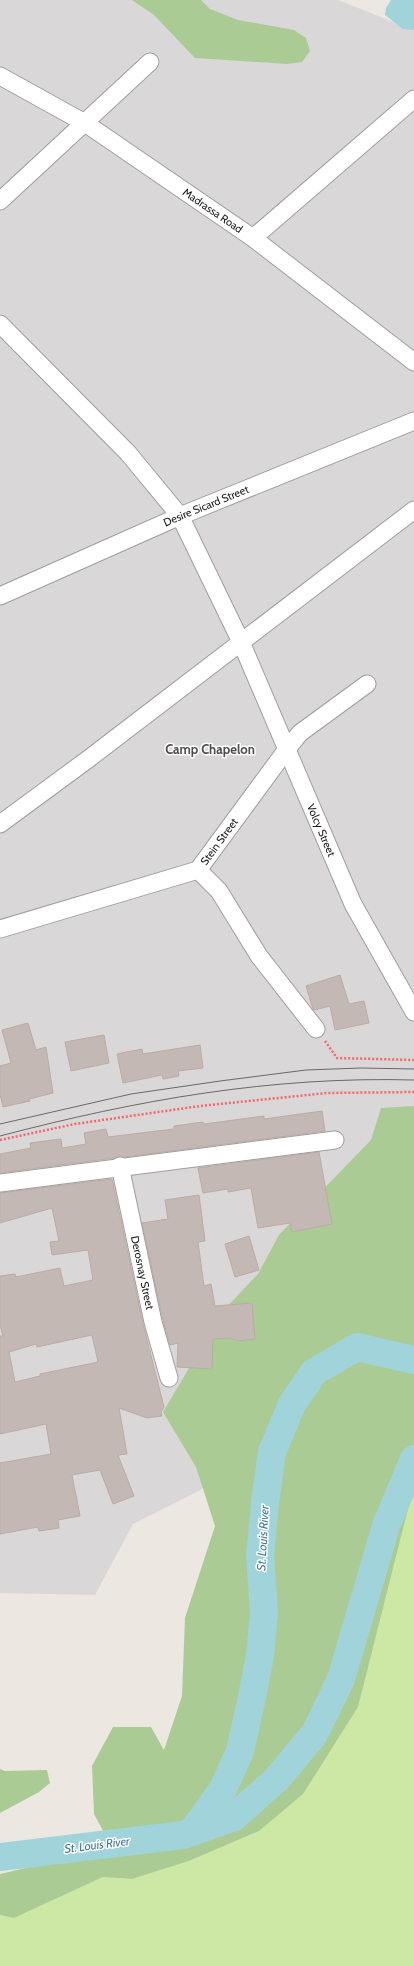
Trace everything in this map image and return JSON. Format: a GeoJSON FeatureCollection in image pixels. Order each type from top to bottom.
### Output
{"type":"FeatureCollection","features":[{"type":"Feature","properties":{"kind":"street"},"geometry":{"type":"LineString","coordinates":[[0,201],[150,62]]}},
{"type":"Feature","properties":{"kind":"street","name":"Madrassa Road"},"geometry":{"type":"LineString","coordinates":[[0,76],[85,123],[253,238],[414,362]]}},
{"type":"Feature","properties":{"kind":"street"},"geometry":{"type":"LineString","coordinates":[[253,238],[414,99]]}},
{"type":"Feature","properties":{"kind":"street","name":"Volcy Street"},"geometry":{"type":"LineString","coordinates":[[0,324],[128,453],[180,516],[241,642],[353,904],[414,1012]]}},
{"type":"Feature","properties":{"kind":"street","name":"Desire Sicard Street"},"geometry":{"type":"LineString","coordinates":[[0,596],[180,516],[414,421]]}},
{"type":"Feature","properties":{"kind":"street"},"geometry":{"type":"LineString","coordinates":[[0,824],[414,510]]}},
{"type":"Feature","properties":{"kind":"street","name":"Stein Street"},"geometry":{"type":"LineString","coordinates":[[0,928],[198,870],[300,733],[367,684]]}},
{"type":"Feature","properties":{"kind":"street"},"geometry":{"type":"LineString","coordinates":[[198,870],[219,891],[259,956],[316,1029]]}},
{"type":"Feature","properties":{"kind":"street"},"geometry":{"type":"LineString","coordinates":[[0,1183],[120,1166],[335,1140]]}},
{"type":"Feature","properties":{"kind":"street","name":"Derosnay Street"},"geometry":{"type":"LineString","coordinates":[[120,1166],[153,1322],[168,1378]]}},
{"type":"Feature","properties":{"kind":"path"},"geometry":{"type":"LineString","coordinates":[[316,1029],[337,1058],[414,1060]]}},
{"type":"Feature","properties":{"kind":"path"},"geometry":{"type":"LineString","coordinates":[[0,1140],[74,1124],[200,1106],[327,1093],[414,1092]]}},
{"type":"Feature","properties":{"kind":"shaded area"},"geometry":{"type":"Polygon","coordinates":[[[0,0],[338,0],[414,30],[414,1194],[218,1481],[133,1524],[95,1595],[0,1593],[0,0]]]}},
{"type":"Feature","properties":{"kind":"green space"},"geometry":{"type":"Polygon","coordinates":[[[132,0],[201,0],[210,9],[238,20],[294,30],[306,38],[310,51],[302,62],[287,64],[195,58],[154,15],[132,0]]]}},
{"type":"Feature","properties":{"kind":"green space"},"geometry":{"type":"Polygon","coordinates":[[[414,1106],[414,1485],[358,1707],[303,1794],[259,1831],[189,1861],[132,1879],[103,1877],[14,1918],[0,1915],[0,1874],[86,1854],[107,1838],[94,1814],[92,1766],[113,1727],[151,1727],[164,1750],[182,1696],[185,1618],[215,1526],[196,1467],[163,1412],[223,1311],[258,1274],[279,1235],[371,1140],[381,1108],[414,1106]]]}},
{"type":"Feature","properties":{"kind":"green space"},"geometry":{"type":"Polygon","coordinates":[[[414,1485],[414,1966],[0,1966],[0,1915],[14,1918],[103,1877],[132,1879],[189,1861],[259,1831],[414,1485]]]}},
{"type":"Feature","properties":{"kind":"green space"},"geometry":{"type":"Polygon","coordinates":[[[0,1769],[5,1771],[47,1770],[50,1783],[39,1792],[0,1813],[0,1769]]]}},
{"type":"Feature","properties":{"kind":"water"},"geometry":{"type":"Polygon","coordinates":[[[391,0],[414,0],[414,30],[403,29],[385,15],[386,8],[391,0]]]}},
{"type":"Feature","properties":{"kind":"building"},"geometry":{"type":"Polygon","coordinates":[[[340,975],[349,1004],[364,1001],[369,1023],[335,1030],[330,1006],[313,1009],[306,986],[340,975]]]}},
{"type":"Feature","properties":{"kind":"building"},"geometry":{"type":"Polygon","coordinates":[[[28,1023],[36,1050],[46,1047],[53,1093],[29,1099],[30,1101],[3,1107],[0,1094],[0,1066],[11,1063],[2,1030],[28,1023]]]}},
{"type":"Feature","properties":{"kind":"building"},"geometry":{"type":"Polygon","coordinates":[[[104,1035],[109,1063],[71,1071],[65,1042],[104,1035]]]}},
{"type":"Feature","properties":{"kind":"building"},"geometry":{"type":"Polygon","coordinates":[[[200,1045],[203,1068],[178,1071],[179,1076],[163,1079],[162,1075],[123,1083],[117,1054],[142,1049],[143,1054],[200,1045]]]}},
{"type":"Feature","properties":{"kind":"building"},"geometry":{"type":"Polygon","coordinates":[[[322,1111],[325,1131],[124,1157],[118,1156],[114,1158],[0,1173],[0,1154],[31,1148],[30,1143],[61,1139],[62,1148],[86,1144],[84,1133],[106,1129],[108,1137],[174,1129],[174,1126],[203,1122],[204,1124],[264,1116],[264,1119],[322,1111]]]}},
{"type":"Feature","properties":{"kind":"building"},"geometry":{"type":"Polygon","coordinates":[[[319,1152],[332,1224],[292,1232],[290,1223],[258,1228],[251,1188],[228,1192],[228,1189],[203,1193],[198,1168],[319,1152]]]}},
{"type":"Feature","properties":{"kind":"building"},"geometry":{"type":"Polygon","coordinates":[[[112,1179],[143,1324],[164,1407],[161,1412],[162,1416],[147,1418],[119,1408],[127,1454],[118,1455],[134,1496],[113,1504],[100,1470],[72,1475],[80,1516],[58,1520],[59,1528],[39,1531],[38,1527],[0,1534],[0,1463],[51,1454],[46,1424],[0,1434],[0,1336],[3,1336],[0,1325],[0,1276],[15,1274],[16,1277],[60,1268],[64,1286],[93,1280],[88,1250],[52,1255],[50,1242],[59,1241],[52,1208],[0,1223],[0,1193],[112,1179]],[[92,1335],[37,1347],[36,1344],[9,1352],[15,1382],[40,1376],[40,1374],[98,1362],[92,1335]]]}},
{"type":"Feature","properties":{"kind":"building"},"geometry":{"type":"Polygon","coordinates":[[[199,1195],[205,1241],[198,1242],[204,1286],[211,1284],[215,1306],[252,1303],[255,1339],[238,1341],[230,1338],[213,1339],[212,1369],[177,1367],[178,1343],[170,1345],[163,1320],[142,1223],[168,1219],[165,1200],[199,1195]]]}},
{"type":"Feature","properties":{"kind":"building"},"geometry":{"type":"Polygon","coordinates":[[[249,1236],[259,1270],[235,1277],[225,1244],[249,1236]]]}},
{"type":"Feature","properties":{"kind":"waterway","name":"St. Louis River"},"geometry":{"type":"LineString","coordinates":[[193,1831],[223,1789],[240,1751],[260,1656],[264,1611],[260,1556],[272,1452],[292,1404],[314,1372],[357,1347],[414,1360]]}},
{"type":"Feature","properties":{"kind":"waterway","name":"St. Louis River"},"geometry":{"type":"LineString","coordinates":[[0,1857],[183,1835],[234,1817],[277,1779],[315,1733],[341,1679],[386,1526],[414,1459]]}},
{"type":"Feature","properties":{"kind":"tram line"},"geometry":{"type":"LineString","coordinates":[[0,1124],[131,1094],[220,1081],[306,1070],[361,1068],[414,1069]]}},
{"type":"Feature","properties":{"kind":"tram line"},"geometry":{"type":"LineString","coordinates":[[0,1136],[51,1123],[154,1101],[205,1093],[257,1086],[309,1082],[414,1080]]}},
{"type":"Feature","properties":{"kind":"district","name":"Camp Chapelon"},"geometry":{"type":"Point","coordinates":[210,749]}}]}
